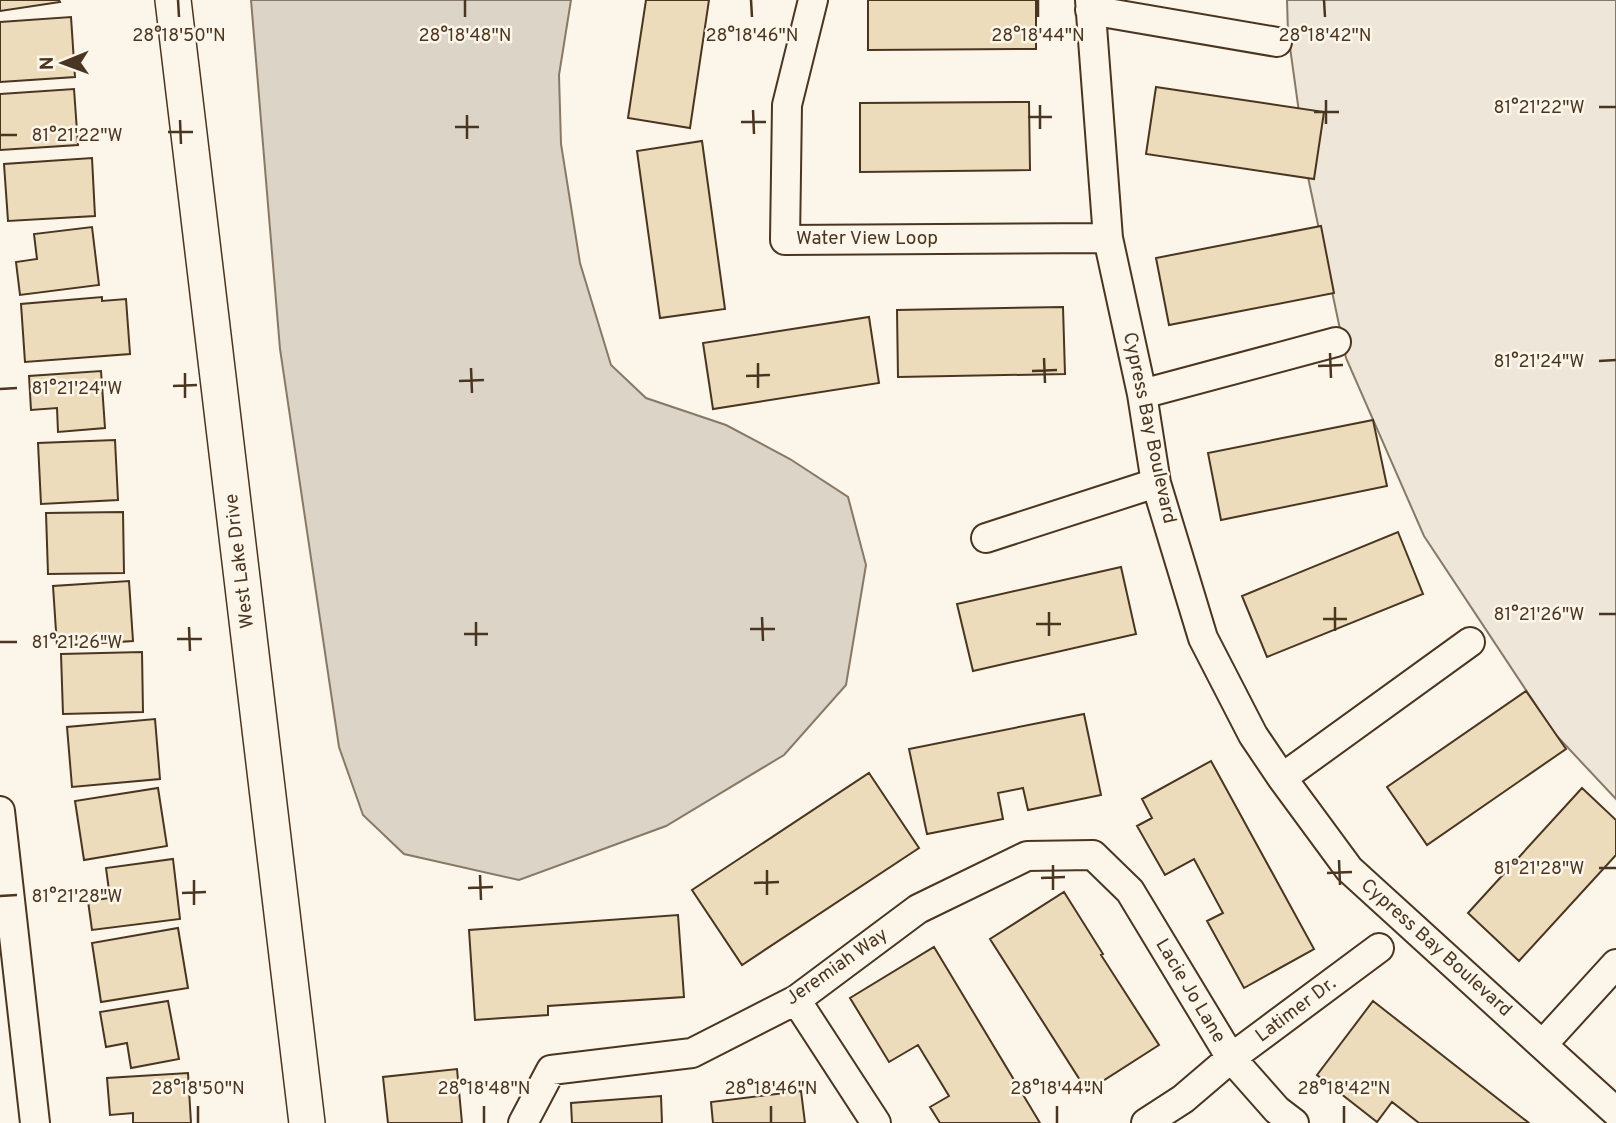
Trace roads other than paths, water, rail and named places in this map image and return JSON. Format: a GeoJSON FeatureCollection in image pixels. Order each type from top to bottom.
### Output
{"type":"FeatureCollection","features":[{"type":"Feature","properties":{"kind":"street","name":"West Lake Drive"},"geometry":{"type":"LineString","coordinates":[[173,0],[307,1123]]}},
{"type":"Feature","properties":{"kind":"street","name":"Water View Loop"},"geometry":{"type":"LineString","coordinates":[[813,0],[787,105],[785,240],[1108,239]]}},
{"type":"Feature","properties":{"kind":"street","name":"Cypress Bay Boulevard"},"geometry":{"type":"LineString","coordinates":[[1090,5],[1108,239],[1142,394],[1156,483],[1203,638],[1253,735],[1349,869],[1616,1112]]}},
{"type":"Feature","properties":{"kind":"street"},"geometry":{"type":"LineString","coordinates":[[1090,5],[1277,42]]}},
{"type":"Feature","properties":{"kind":"street"},"geometry":{"type":"LineString","coordinates":[[1142,394],[1336,342]]}},
{"type":"Feature","properties":{"kind":"street"},"geometry":{"type":"LineString","coordinates":[[986,538],[1156,483]]}},
{"type":"Feature","properties":{"kind":"street"},"geometry":{"type":"LineString","coordinates":[[1282,778],[1470,642]]}},
{"type":"Feature","properties":{"kind":"street"},"geometry":{"type":"LineString","coordinates":[[0,811],[35,1123]]}},
{"type":"Feature","properties":{"kind":"street","name":"Jeremiah Way"},"geometry":{"type":"LineString","coordinates":[[523,1123],[551,1070],[692,1053],[796,1000],[918,909],[1027,856],[1093,855]]}},
{"type":"Feature","properties":{"kind":"street","name":"Lacie Jo Lane"},"geometry":{"type":"LineString","coordinates":[[1093,855],[1130,891],[1231,1058],[1277,1110],[1294,1123]]}},
{"type":"Feature","properties":{"kind":"street","name":"Latimer Dr."},"geometry":{"type":"LineString","coordinates":[[1146,1123],[1184,1099],[1231,1058],[1379,948]]}},
{"type":"Feature","properties":{"kind":"street"},"geometry":{"type":"LineString","coordinates":[[1543,1044],[1616,964]]}},
{"type":"Feature","properties":{"kind":"street"},"geometry":{"type":"LineString","coordinates":[[796,1000],[876,1123]]}}]}
